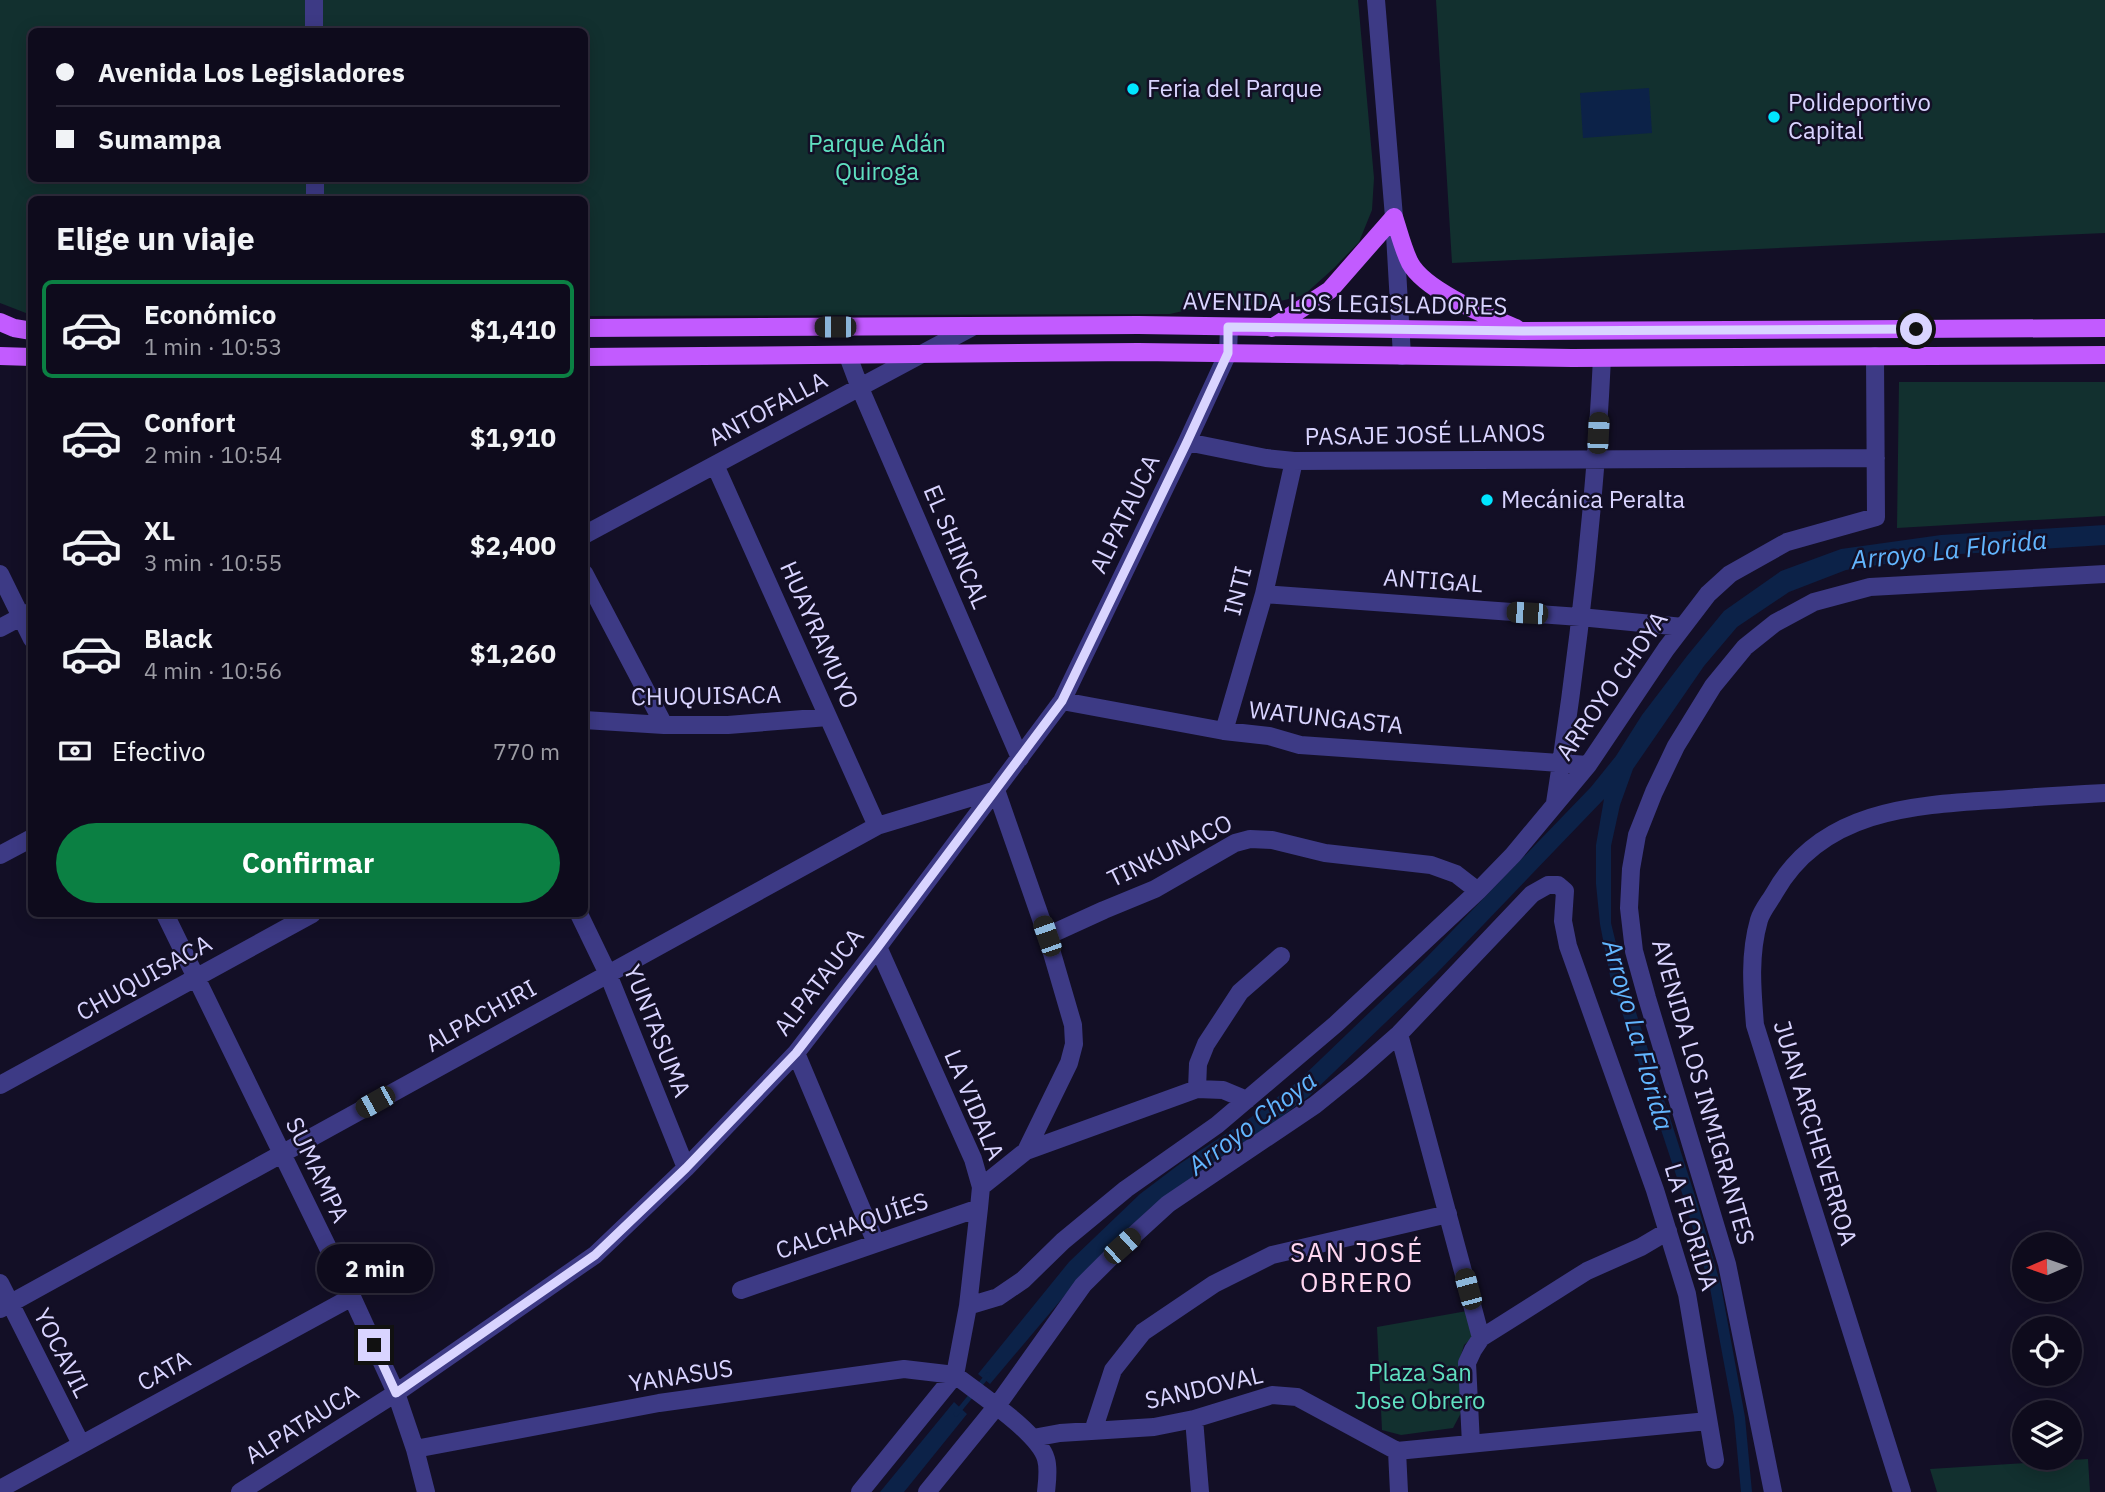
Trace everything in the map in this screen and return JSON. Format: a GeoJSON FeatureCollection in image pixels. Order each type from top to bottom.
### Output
{"type":"FeatureCollection","features":[{"type":"Feature","properties":{"kind":"main road"},"geometry":{"type":"LineString","coordinates":[[1272,328],[1330,290],[1394,217],[1411,265],[1427,281],[1459,302],[1522,331]]}},
{"type":"Feature","properties":{"kind":"main road"},"geometry":{"type":"LineString","coordinates":[[0,322],[28,330]]}},
{"type":"Feature","properties":{"kind":"main road","name":"AVENIDA LOS LEGISLADORES"},"geometry":{"type":"LineString","coordinates":[[588,328],[1138,325],[1522,331],[2105,328]]}},
{"type":"Feature","properties":{"kind":"main road","name":"AVENIDA LOS LEGISLADORES"},"geometry":{"type":"LineString","coordinates":[[588,357],[1138,352],[1602,358],[2105,355]]}},
{"type":"Feature","properties":{"kind":"main road"},"geometry":{"type":"LineString","coordinates":[[0,356],[28,357]]}},
{"type":"Feature","properties":{"kind":"street"},"geometry":{"type":"LineString","coordinates":[[314,0],[314,28]]}},
{"type":"Feature","properties":{"kind":"street"},"geometry":{"type":"LineString","coordinates":[[1376,0],[1394,217],[1402,356]]}},
{"type":"Feature","properties":{"kind":"street","name":"ANTOFALLA"},"geometry":{"type":"LineString","coordinates":[[588,533],[974,326]]}},
{"type":"Feature","properties":{"kind":"street","name":"ALPATAUCA"},"geometry":{"type":"LineString","coordinates":[[240,1492],[396,1393],[595,1255],[686,1168],[796,1053],[1062,701],[1228,353],[1228,327]]}},
{"type":"Feature","properties":{"kind":"street","name":"EL SHINCAL"},"geometry":{"type":"LineString","coordinates":[[848,356],[1020,758]]}},
{"type":"Feature","properties":{"kind":"street"},"geometry":{"type":"LineString","coordinates":[[1875,356],[1876,458]]}},
{"type":"Feature","properties":{"kind":"street"},"geometry":{"type":"LineString","coordinates":[[1554,806],[1580,617],[1597,458],[1602,358]]}},
{"type":"Feature","properties":{"kind":"street","name":"PASAJE JOSÉ LLANOS"},"geometry":{"type":"LineString","coordinates":[[1187,442],[1294,461],[1876,458]]}},
{"type":"Feature","properties":{"kind":"street","name":"ARROYO CHOYA"},"geometry":{"type":"LineString","coordinates":[[968,1306],[998,1297],[1023,1280],[1063,1241],[1126,1189],[1217,1125],[1336,1024],[1513,855],[1587,765],[1708,594],[1730,574],[1787,542],[1876,517],[1876,458]]}},
{"type":"Feature","properties":{"kind":"street","name":"INTI"},"geometry":{"type":"LineString","coordinates":[[1224,731],[1264,594],[1294,461]]}},
{"type":"Feature","properties":{"kind":"street","name":"HUAYRAMUYO"},"geometry":{"type":"LineString","coordinates":[[715,465],[877,826]]}},
{"type":"Feature","properties":{"kind":"street"},"geometry":{"type":"LineString","coordinates":[[0,574],[26,613],[0,628]]}},
{"type":"Feature","properties":{"kind":"street","name":"AVENIDA LOS INMIGRANTES"},"geometry":{"type":"LineString","coordinates":[[1773,1492],[1727,1264],[1634,951],[1629,908],[1631,869],[1637,835],[1676,746],[1713,686],[1745,647],[1775,623],[1814,602],[1870,587],[2105,574]]}},
{"type":"Feature","properties":{"kind":"street"},"geometry":{"type":"LineString","coordinates":[[588,581],[664,725]]}},
{"type":"Feature","properties":{"kind":"street","name":"ANTIGAL"},"geometry":{"type":"LineString","coordinates":[[1264,594],[1683,627]]}},
{"type":"Feature","properties":{"kind":"street","name":"WATUNGASTA"},"geometry":{"type":"LineString","coordinates":[[1062,701],[1224,731],[1269,736],[1300,745],[1587,765]]}},
{"type":"Feature","properties":{"kind":"street","name":"CHUQUISACA"},"geometry":{"type":"LineString","coordinates":[[588,720],[664,725],[728,725],[828,717]]}},
{"type":"Feature","properties":{"kind":"street"},"geometry":{"type":"LineString","coordinates":[[996,790],[1047,936],[1073,1025],[1074,1044],[1069,1063],[1026,1151]]}},
{"type":"Feature","properties":{"kind":"street","name":"ALPACHIRI"},"geometry":{"type":"LineString","coordinates":[[5,1306],[877,826],[996,790]]}},
{"type":"Feature","properties":{"kind":"street","name":"JUAN ARCHEVERROA"},"geometry":{"type":"LineString","coordinates":[[1902,1492],[1755,1025],[1751,975],[1760,918],[1784,876],[1813,847],[1866,817],[1937,804],[2105,793]]}},
{"type":"Feature","properties":{"kind":"street","name":"TINKUNACO"},"geometry":{"type":"LineString","coordinates":[[1047,936],[1155,889],[1235,843],[1250,839],[1272,839],[1325,853],[1430,865],[1456,874],[1478,891]]}},
{"type":"Feature","properties":{"kind":"street"},"geometry":{"type":"LineString","coordinates":[[0,855],[28,840]]}},
{"type":"Feature","properties":{"kind":"street","name":"LA FLORIDA"},"geometry":{"type":"LineString","coordinates":[[1399,1034],[1532,894],[1548,885],[1558,885],[1565,891],[1563,921],[1568,946],[1668,1231],[1687,1294],[1715,1460]]}},
{"type":"Feature","properties":{"kind":"street","name":"SUMAMPA"},"geometry":{"type":"LineString","coordinates":[[166,917],[396,1393],[426,1492]]}},
{"type":"Feature","properties":{"kind":"street","name":"CHUQUISACA"},"geometry":{"type":"LineString","coordinates":[[0,1085],[306,917]]}},
{"type":"Feature","properties":{"kind":"street","name":"YUNTASUMA"},"geometry":{"type":"LineString","coordinates":[[580,917],[608,974],[686,1168]]}},
{"type":"Feature","properties":{"kind":"street","name":"LA VIDALA"},"geometry":{"type":"LineString","coordinates":[[878,947],[973,1159],[981,1187],[961,1379]]}},
{"type":"Feature","properties":{"kind":"street"},"geometry":{"type":"LineString","coordinates":[[1197,1088],[1198,1064],[1206,1044],[1240,992],[1282,956]]}},
{"type":"Feature","properties":{"kind":"street"},"geometry":{"type":"LineString","coordinates":[[927,1492],[989,1402],[1083,1285],[1122,1246],[1168,1204],[1315,1105],[1399,1034],[1481,1338]]}},
{"type":"Feature","properties":{"kind":"street"},"geometry":{"type":"LineString","coordinates":[[796,1053],[876,1243]]}},
{"type":"Feature","properties":{"kind":"street"},"geometry":{"type":"LineString","coordinates":[[981,1187],[1026,1151],[1197,1088],[1223,1090],[1247,1100]]}},
{"type":"Feature","properties":{"kind":"street","name":"CALCHAQUÍES"},"geometry":{"type":"LineString","coordinates":[[741,1290],[979,1208]]}},
{"type":"Feature","properties":{"kind":"street"},"geometry":{"type":"LineString","coordinates":[[1093,1431],[1113,1370],[1143,1332],[1214,1284],[1272,1255],[1448,1214]]}},
{"type":"Feature","properties":{"kind":"street"},"geometry":{"type":"LineString","coordinates":[[1471,1444],[1467,1363],[1481,1338],[1587,1271],[1641,1247],[1668,1231]]}},
{"type":"Feature","properties":{"kind":"street","name":"YOCAVIL"},"geometry":{"type":"LineString","coordinates":[[0,1283],[5,1306],[81,1444]]}},
{"type":"Feature","properties":{"kind":"street","name":"CATA"},"geometry":{"type":"LineString","coordinates":[[0,1489],[352,1297]]}},
{"type":"Feature","properties":{"kind":"street","name":"YANASUS"},"geometry":{"type":"LineString","coordinates":[[415,1449],[659,1403],[849,1376],[904,1369],[961,1379]]}},
{"type":"Feature","properties":{"kind":"street"},"geometry":{"type":"LineString","coordinates":[[860,1492],[961,1379],[1033,1438],[1046,1459],[1046,1492]]}},
{"type":"Feature","properties":{"kind":"street","name":"SANDOVAL"},"geometry":{"type":"LineString","coordinates":[[1033,1438],[1060,1433],[1154,1427],[1194,1419],[1272,1395],[1297,1397],[1397,1451]]}},
{"type":"Feature","properties":{"kind":"street"},"geometry":{"type":"LineString","coordinates":[[1194,1419],[1200,1492]]}},
{"type":"Feature","properties":{"kind":"street"},"geometry":{"type":"LineString","coordinates":[[1399,1492],[1397,1451],[1708,1421]]}},
{"type":"Feature","properties":{"kind":"green space","name":"Parque Adán Quiroga"},"geometry":{"type":"Polygon","coordinates":[[[0,0],[1358,0],[1374,178],[1372,210],[1359,242],[1304,295],[1265,305],[1200,307],[1170,314],[588,316],[588,196],[28,196],[28,314],[0,303],[0,0]]]}},
{"type":"Feature","properties":{"kind":"green space","name":"Polideportivo Capital"},"geometry":{"type":"Polygon","coordinates":[[[1436,0],[2105,0],[2105,233],[1452,263],[1436,0]]]}},
{"type":"Feature","properties":{"kind":"green space"},"geometry":{"type":"Polygon","coordinates":[[[1899,382],[2105,382],[2105,516],[1897,528],[1899,382]]]}},
{"type":"Feature","properties":{"kind":"green space","name":"Plaza San Jose Obrero"},"geometry":{"type":"Polygon","coordinates":[[[1467,1311],[1472,1338],[1464,1345],[1459,1362],[1462,1411],[1453,1428],[1401,1435],[1382,1430],[1377,1327],[1467,1311]]]}},
{"type":"Feature","properties":{"kind":"green space"},"geometry":{"type":"Polygon","coordinates":[[[2082,1459],[2088,1459],[2090,1492],[1937,1492],[1930,1469],[2012,1464],[2012,1470],[2082,1470],[2082,1459]]]}},
{"type":"Feature","properties":{"kind":"water"},"geometry":{"type":"Polygon","coordinates":[[[1649,88],[1652,133],[1583,138],[1580,93],[1649,88]]]}},
{"type":"Feature","properties":{"kind":"water","name":"Arroyo La Florida"},"geometry":{"type":"Polygon","coordinates":[[[2105,525],[2105,545],[1943,555],[1846,570],[1789,592],[1737,627],[1704,666],[1633,769],[1620,805],[1611,846],[1611,923],[1623,972],[1697,1202],[1721,1286],[1745,1417],[1752,1492],[1741,1492],[1734,1417],[1710,1288],[1686,1205],[1610,976],[1596,884],[1596,845],[1604,799],[1436,974],[1308,1097],[1150,1208],[1082,1275],[990,1384],[978,1374],[1069,1262],[1140,1194],[1296,1083],[1424,960],[1591,787],[1616,756],[1642,715],[1724,611],[1781,571],[1841,549],[1941,535],[2105,525]]]}},
{"type":"Feature","properties":{"kind":"water"},"geometry":{"type":"Polygon","coordinates":[[[954,1402],[967,1414],[904,1492],[880,1492],[954,1402]]]}},
{"type":"Feature","properties":{"kind":"waterway","name":"Arroyo Choya"},"geometry":{"type":"LineString","coordinates":[[956,1414],[988,1375]]}},
{"type":"Feature","properties":{"kind":"place","name":"Feria del Parque"},"geometry":{"type":"Point","coordinates":[1133,89]}},
{"type":"Feature","properties":{"kind":"place","name":"Polideportivo Capital"},"geometry":{"type":"Point","coordinates":[1774,117]}},
{"type":"Feature","properties":{"kind":"place","name":"Mecánica Peralta"},"geometry":{"type":"Point","coordinates":[1487,500]}},
{"type":"Feature","properties":{"kind":"district","name":"SAN JOSÉ OBRERO"},"geometry":{"type":"Point","coordinates":[1357,1268]}},
{"type":"Feature","properties":{"kind":"route"},"geometry":{"type":"LineString","coordinates":[[374,1345],[396,1393],[595,1255],[686,1168],[796,1053],[1062,701],[1228,353],[1228,327],[1522,331],[1916,329]]}}]}
